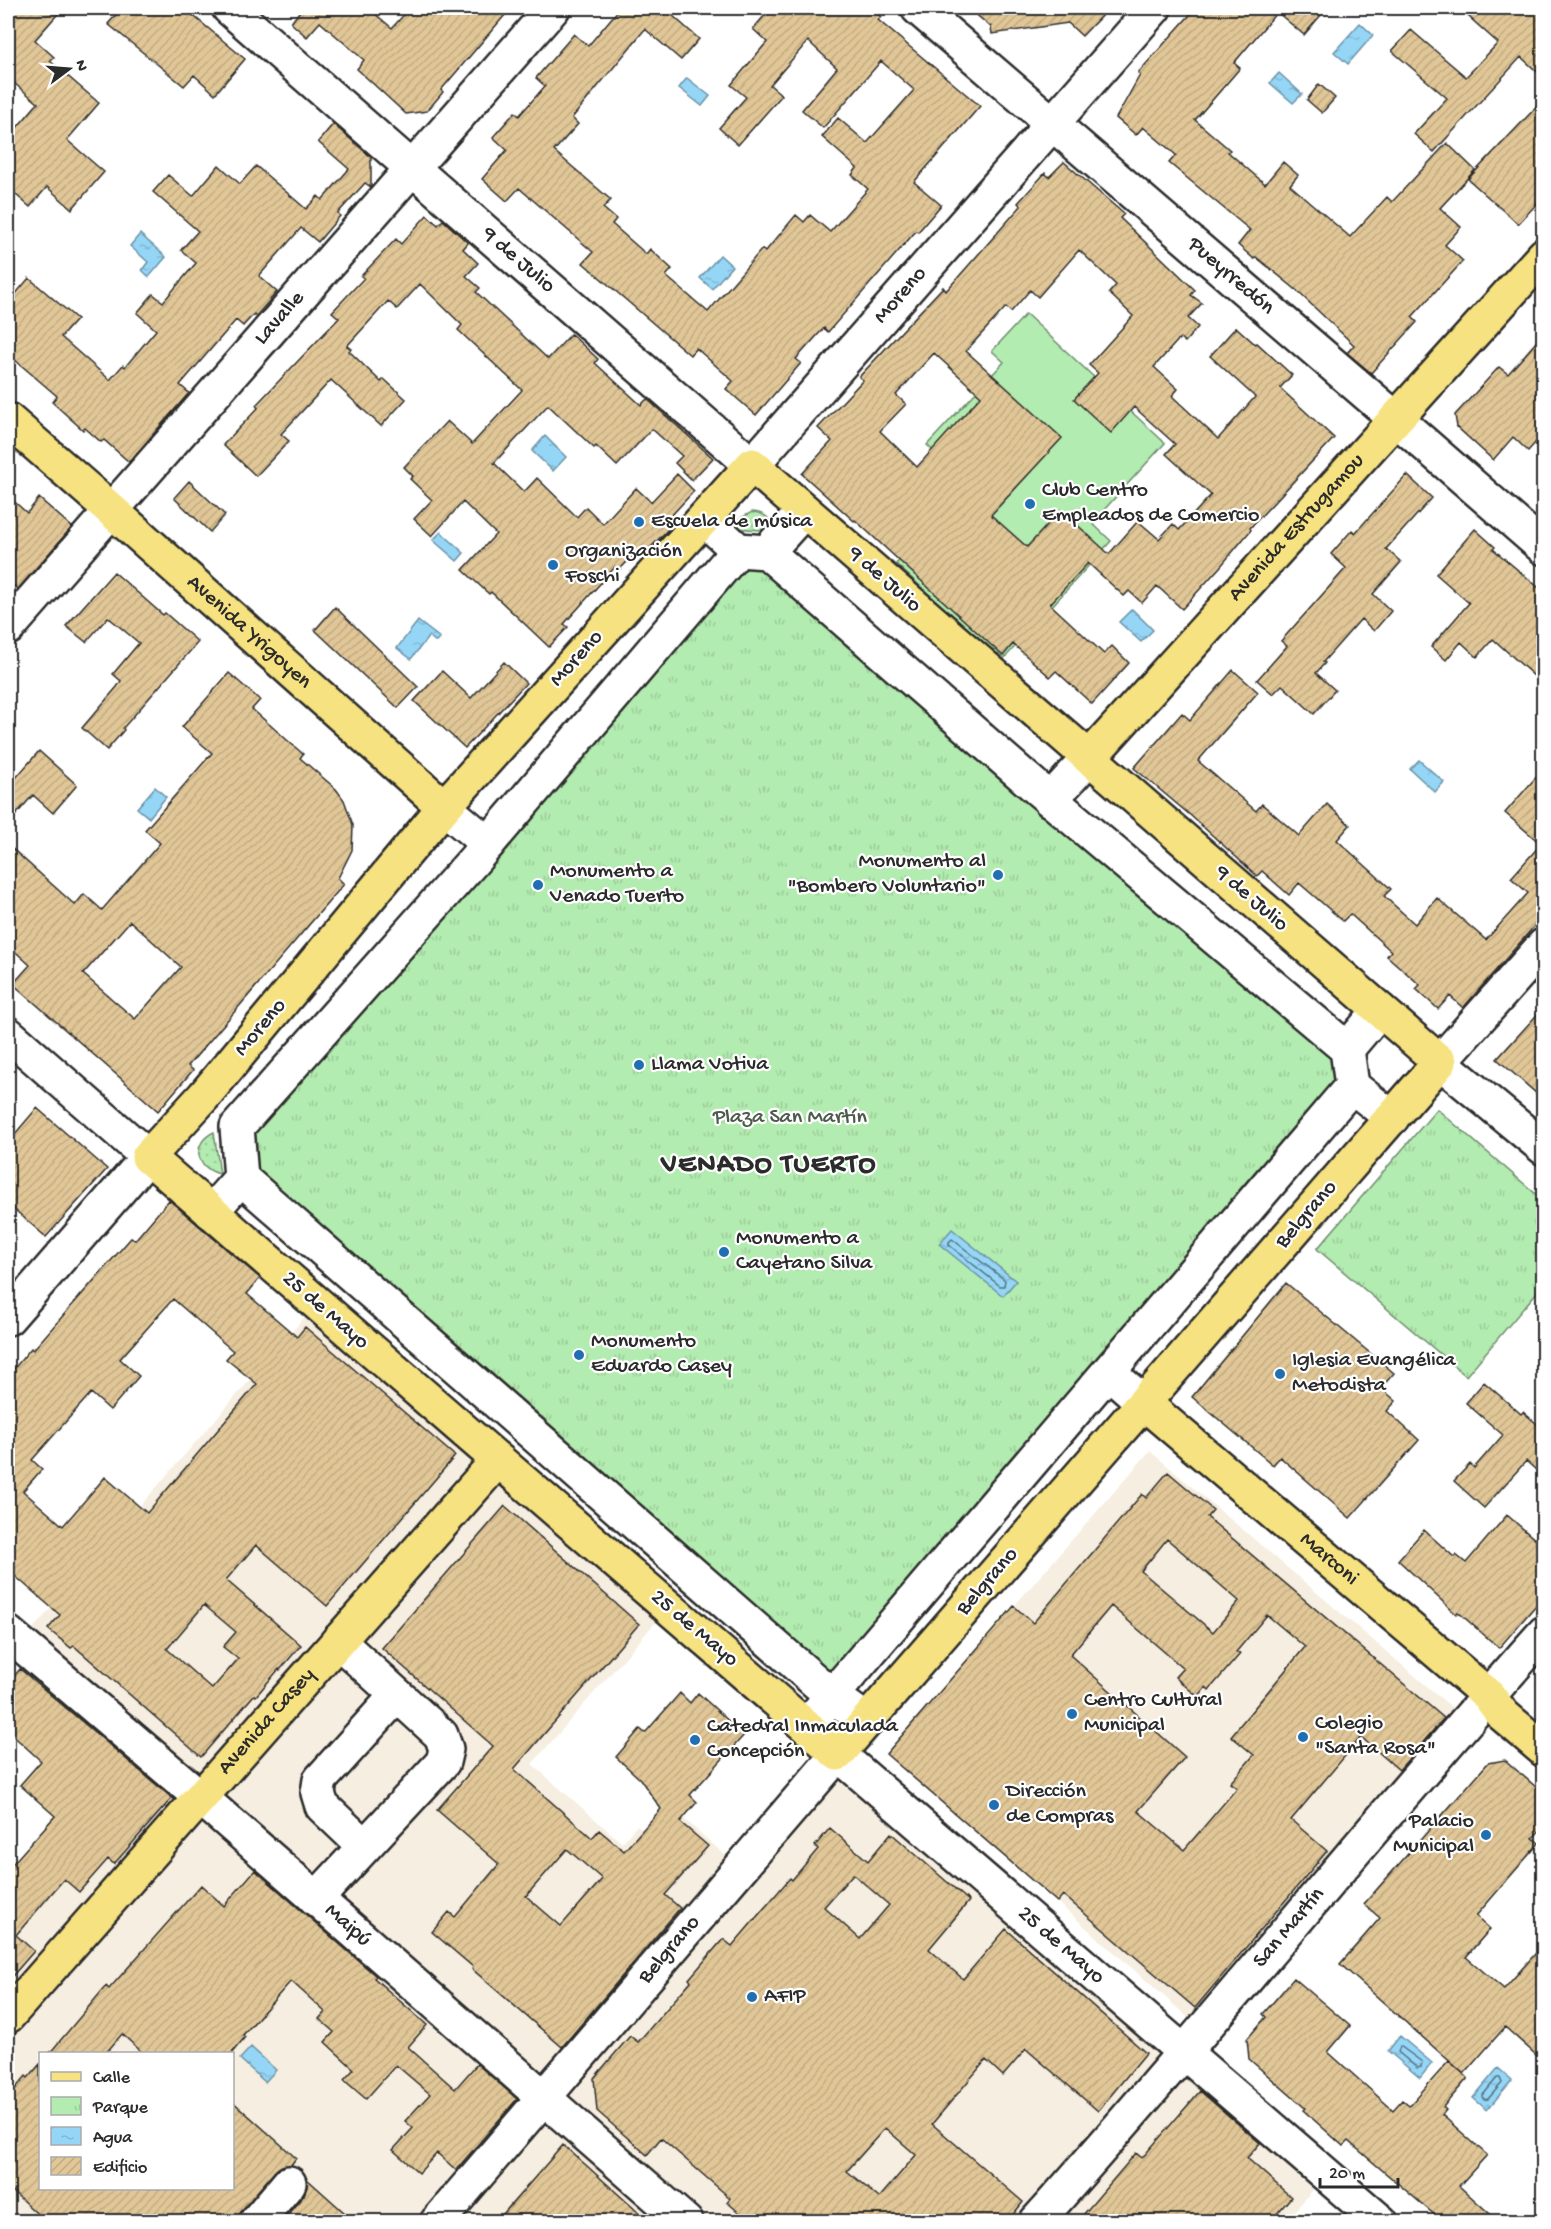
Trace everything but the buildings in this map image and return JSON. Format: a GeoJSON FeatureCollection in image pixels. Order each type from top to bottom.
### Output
{"type":"FeatureCollection","features":[{"type":"Feature","properties":{"kind":"main road","name":"Avenida Estrugamou"},"geometry":{"type":"LineString","coordinates":[[1089,758],[1544,255]]}},
{"type":"Feature","properties":{"kind":"main road","name":"Avenida Yrigoyen"},"geometry":{"type":"LineString","coordinates":[[8,420],[444,807]]}},
{"type":"Feature","properties":{"kind":"main road","name":"9 de Julio"},"geometry":{"type":"LineString","coordinates":[[752,465],[1440,1062]]}},
{"type":"Feature","properties":{"kind":"main road","name":"Moreno"},"geometry":{"type":"LineString","coordinates":[[148,1157],[204,1096],[444,807],[752,465]]}},
{"type":"Feature","properties":{"kind":"main road","name":"Belgrano"},"geometry":{"type":"LineString","coordinates":[[838,1754],[1440,1062]]}},
{"type":"Feature","properties":{"kind":"main road","name":"25 de Mayo"},"geometry":{"type":"LineString","coordinates":[[148,1157],[838,1754]]}},
{"type":"Feature","properties":{"kind":"main road","name":"Marconi"},"geometry":{"type":"LineString","coordinates":[[1144,1402],[1488,1695],[1503,1715],[1544,1750]]}},
{"type":"Feature","properties":{"kind":"main road","name":"Avenida Casey"},"geometry":{"type":"LineString","coordinates":[[8,2016],[497,1461]]}},
{"type":"Feature","properties":{"kind":"street","name":"9 de Julio"},"geometry":{"type":"LineString","coordinates":[[229,8],[752,465]]}},
{"type":"Feature","properties":{"kind":"street","name":"Lavalle"},"geometry":{"type":"LineString","coordinates":[[8,628],[110,509],[554,8]]}},
{"type":"Feature","properties":{"kind":"street","name":"Pueyrredón"},"geometry":{"type":"LineString","coordinates":[[918,8],[1544,548]]}},
{"type":"Feature","properties":{"kind":"street","name":"Moreno"},"geometry":{"type":"LineString","coordinates":[[752,465],[1154,8]]}},
{"type":"Feature","properties":{"kind":"street"},"geometry":{"type":"LineString","coordinates":[[237,1127],[488,844],[753,551],[804,511]]}},
{"type":"Feature","properties":{"kind":"street"},"geometry":{"type":"LineString","coordinates":[[704,519],[753,551],[1347,1049],[1352,1086],[1392,1118]]}},
{"type":"Feature","properties":{"kind":"street","name":"Avenida Estrugamou"},"geometry":{"type":"LineString","coordinates":[[1050,800],[1089,758]]}},
{"type":"Feature","properties":{"kind":"street","name":"Avenida Yrigoyen"},"geometry":{"type":"LineString","coordinates":[[444,807],[488,844]]}},
{"type":"Feature","properties":{"kind":"street","name":"Belgrano"},"geometry":{"type":"LineString","coordinates":[[1440,1062],[1544,945]]}},
{"type":"Feature","properties":{"kind":"street"},"geometry":{"type":"LineString","coordinates":[[1347,1049],[1380,1010]]}},
{"type":"Feature","properties":{"kind":"street","name":"25 de Mayo"},"geometry":{"type":"LineString","coordinates":[[8,1035],[148,1157]]}},
{"type":"Feature","properties":{"kind":"street","name":"9 de Julio"},"geometry":{"type":"LineString","coordinates":[[1440,1062],[1544,1148]]}},
{"type":"Feature","properties":{"kind":"street"},"geometry":{"type":"LineString","coordinates":[[807,1725],[1352,1086]]}},
{"type":"Feature","properties":{"kind":"street"},"geometry":{"type":"LineString","coordinates":[[204,1096],[237,1127],[241,1178],[831,1695],[867,1721]]}},
{"type":"Feature","properties":{"kind":"street","name":"Moreno"},"geometry":{"type":"LineString","coordinates":[[8,1318],[148,1157]]}},
{"type":"Feature","properties":{"kind":"street"},"geometry":{"type":"LineString","coordinates":[[211,1212],[241,1178]]}},
{"type":"Feature","properties":{"kind":"street","name":"Marconi"},"geometry":{"type":"LineString","coordinates":[[1108,1372],[1144,1402]]}},
{"type":"Feature","properties":{"kind":"street","name":"Avenida Casey"},"geometry":{"type":"LineString","coordinates":[[497,1461],[525,1428]]}},
{"type":"Feature","properties":{"kind":"street","name":"Maipú"},"geometry":{"type":"LineString","coordinates":[[8,1633],[200,1797],[686,2222]]}},
{"type":"Feature","properties":{"kind":"street","name":"San Martín"},"geometry":{"type":"LineString","coordinates":[[1036,2222],[1185,2053],[1488,1695],[1544,1633]]}},
{"type":"Feature","properties":{"kind":"street"},"geometry":{"type":"LineString","coordinates":[[316,1899],[443,1762],[446,1749],[441,1735],[338,1641]]}},
{"type":"Feature","properties":{"kind":"street"},"geometry":{"type":"LineString","coordinates":[[364,1846],[322,1806],[318,1793],[320,1780],[396,1695]]}},
{"type":"Feature","properties":{"kind":"street","name":"Belgrano"},"geometry":{"type":"LineString","coordinates":[[437,2222],[838,1754]]}},
{"type":"Feature","properties":{"kind":"street","name":"25 de Mayo"},"geometry":{"type":"LineString","coordinates":[[838,1754],[1381,2222]]}},
{"type":"Feature","properties":{"kind":"street"},"geometry":{"type":"LineString","coordinates":[[256,2222],[289,2183]]}},
{"type":"Feature","properties":{"kind":"shaded area"},"geometry":{"type":"Polygon","coordinates":[[[311,1310],[661,1616],[532,1764],[622,1843],[637,1825],[651,1836],[674,1810],[751,1878],[846,1770],[1318,2184],[1285,2222],[8,2222],[8,1905],[153,1737],[32,1630],[311,1310]]]}},
{"type":"Feature","properties":{"kind":"shaded area","name":"Colegio \"Santa Rosa\""},"geometry":{"type":"Polygon","coordinates":[[[1150,1451],[1462,1716],[1200,2028],[1057,1902],[1185,1757],[1014,1606],[1150,1451]]]}},
{"type":"Feature","properties":{"kind":"green space","name":"Club Centro Empleados de Comercio"},"geometry":{"type":"Polygon","coordinates":[[[1026,314],[1165,443],[1092,523],[1111,541],[1002,661],[896,564],[969,485],[927,445],[1004,362],[992,351],[1026,314]]]}},
{"type":"Feature","properties":{"kind":"green space"},"geometry":{"type":"Polygon","coordinates":[[[752,512],[767,517],[775,531],[733,528],[739,519],[752,512]]]}},
{"type":"Feature","properties":{"kind":"green space","name":"Plaza San Martín"},"geometry":{"type":"Polygon","coordinates":[[[738,550],[767,552],[1350,1068],[831,1695],[241,1178],[237,1127],[738,550]]]}},
{"type":"Feature","properties":{"kind":"green space"},"geometry":{"type":"Polygon","coordinates":[[[1437,1109],[1543,1200],[1543,1285],[1466,1376],[1317,1249],[1437,1109]]]}},
{"type":"Feature","properties":{"kind":"green space"},"geometry":{"type":"Polygon","coordinates":[[[214,1132],[220,1174],[205,1166],[199,1155],[202,1142],[214,1132]]]}},
{"type":"Feature","properties":{"kind":"water"},"geometry":{"type":"Polygon","coordinates":[[[1360,23],[1373,35],[1348,64],[1334,52],[1360,23]]]}},
{"type":"Feature","properties":{"kind":"water"},"geometry":{"type":"Polygon","coordinates":[[[1279,73],[1302,94],[1293,103],[1270,83],[1279,73]]]}},
{"type":"Feature","properties":{"kind":"water"},"geometry":{"type":"Polygon","coordinates":[[[687,78],[710,96],[702,106],[679,88],[687,78]]]}},
{"type":"Feature","properties":{"kind":"water"},"geometry":{"type":"Polygon","coordinates":[[[140,234],[166,257],[149,277],[142,270],[148,262],[130,246],[140,234]]]}},
{"type":"Feature","properties":{"kind":"water"},"geometry":{"type":"Polygon","coordinates":[[[720,255],[732,266],[712,289],[700,278],[720,255]]]}},
{"type":"Feature","properties":{"kind":"water"},"geometry":{"type":"Polygon","coordinates":[[[545,436],[566,457],[553,471],[532,451],[545,436]]]}},
{"type":"Feature","properties":{"kind":"water"},"geometry":{"type":"Polygon","coordinates":[[[441,532],[464,553],[457,561],[433,540],[441,532]]]}},
{"type":"Feature","properties":{"kind":"water"},"geometry":{"type":"Polygon","coordinates":[[[1132,609],[1153,630],[1141,642],[1119,622],[1132,609]]]}},
{"type":"Feature","properties":{"kind":"water"},"geometry":{"type":"Polygon","coordinates":[[[418,621],[440,638],[436,642],[429,636],[411,659],[397,648],[418,621]]]}},
{"type":"Feature","properties":{"kind":"water"},"geometry":{"type":"Polygon","coordinates":[[[1419,760],[1444,782],[1435,792],[1410,769],[1419,760]]]}},
{"type":"Feature","properties":{"kind":"water"},"geometry":{"type":"Polygon","coordinates":[[[155,787],[166,797],[149,818],[137,808],[155,787]]]}},
{"type":"Feature","properties":{"kind":"water"},"geometry":{"type":"Polygon","coordinates":[[[952,1229],[1016,1281],[1003,1296],[939,1244],[952,1229]]]}},
{"type":"Feature","properties":{"kind":"water"},"geometry":{"type":"Polygon","coordinates":[[[1400,2036],[1432,2063],[1420,2078],[1388,2051],[1400,2036]]]}},
{"type":"Feature","properties":{"kind":"water"},"geometry":{"type":"Polygon","coordinates":[[[251,2047],[276,2070],[265,2082],[240,2059],[251,2047]]]}},
{"type":"Feature","properties":{"kind":"water"},"geometry":{"type":"Polygon","coordinates":[[[1498,2068],[1512,2080],[1487,2110],[1473,2098],[1498,2068]]]}},
{"type":"Feature","properties":{"kind":"place","name":"Club Centro Empleados de Comercio"},"geometry":{"type":"Point","coordinates":[1030,504]}},
{"type":"Feature","properties":{"kind":"place","name":"Escuela de música"},"geometry":{"type":"Point","coordinates":[639,522]}},
{"type":"Feature","properties":{"kind":"place","name":"Organización Foschi"},"geometry":{"type":"Point","coordinates":[553,565]}},
{"type":"Feature","properties":{"kind":"place","name":"Monumento al \"Bombero Voluntario\""},"geometry":{"type":"Point","coordinates":[998,875]}},
{"type":"Feature","properties":{"kind":"place","name":"Monumento a Venado Tuerto"},"geometry":{"type":"Point","coordinates":[538,885]}},
{"type":"Feature","properties":{"kind":"place","name":"Llama Votiva"},"geometry":{"type":"Point","coordinates":[639,1065]}},
{"type":"Feature","properties":{"kind":"place","name":"Monumento a Cayetano Silva"},"geometry":{"type":"Point","coordinates":[724,1252]}},
{"type":"Feature","properties":{"kind":"place","name":"Monumento Eduardo Casey"},"geometry":{"type":"Point","coordinates":[579,1355]}},
{"type":"Feature","properties":{"kind":"place","name":"Iglesia Evangélica Metodista"},"geometry":{"type":"Point","coordinates":[1280,1374]}},
{"type":"Feature","properties":{"kind":"place","name":"Centro Cultural Municipal"},"geometry":{"type":"Point","coordinates":[1072,1714]}},
{"type":"Feature","properties":{"kind":"place","name":"Colegio \"Santa Rosa\""},"geometry":{"type":"Point","coordinates":[1303,1737]}},
{"type":"Feature","properties":{"kind":"place","name":"Catedral Inmaculada Concepción"},"geometry":{"type":"Point","coordinates":[695,1740]}},
{"type":"Feature","properties":{"kind":"place","name":"Dirección de Compras"},"geometry":{"type":"Point","coordinates":[994,1805]}},
{"type":"Feature","properties":{"kind":"place","name":"Palacio Municipal"},"geometry":{"type":"Point","coordinates":[1486,1835]}},
{"type":"Feature","properties":{"kind":"place","name":"AFIP"},"geometry":{"type":"Point","coordinates":[752,1997]}},
{"type":"Feature","properties":{"kind":"district","name":"VENADO TUERTO"},"geometry":{"type":"Point","coordinates":[769,1165]}}]}
